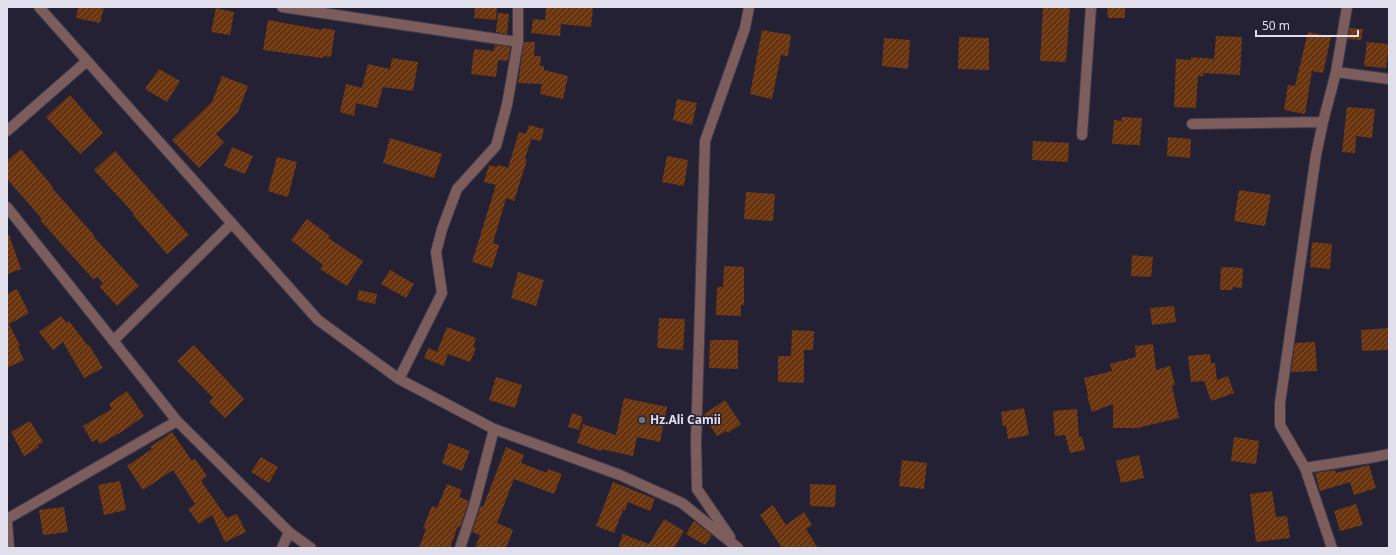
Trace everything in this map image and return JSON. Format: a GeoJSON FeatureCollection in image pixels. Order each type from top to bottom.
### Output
{"type":"FeatureCollection","features":[{"type":"Feature","properties":{"kind":"street"},"geometry":{"type":"LineString","coordinates":[[39,7],[318,320],[399,379],[494,429],[620,475],[682,503],[737,547]]}},
{"type":"Feature","properties":{"kind":"street"},"geometry":{"type":"LineString","coordinates":[[282,7],[518,42]]}},
{"type":"Feature","properties":{"kind":"street"},"geometry":{"type":"LineString","coordinates":[[399,379],[442,293],[436,252],[442,229],[457,189],[496,146],[507,105],[518,42],[518,7]]}},
{"type":"Feature","properties":{"kind":"street"},"geometry":{"type":"LineString","coordinates":[[737,547],[697,489],[696,442],[705,141],[745,28],[749,7]]}},
{"type":"Feature","properties":{"kind":"street"},"geometry":{"type":"LineString","coordinates":[[1082,135],[1091,7]]}},
{"type":"Feature","properties":{"kind":"street"},"geometry":{"type":"LineString","coordinates":[[1332,548],[1305,468],[1280,425],[1280,403],[1315,163],[1323,122],[1336,72],[1346,7]]}},
{"type":"Feature","properties":{"kind":"street"},"geometry":{"type":"LineString","coordinates":[[7,131],[87,61]]}},
{"type":"Feature","properties":{"kind":"street"},"geometry":{"type":"LineString","coordinates":[[1336,72],[1389,80]]}},
{"type":"Feature","properties":{"kind":"street"},"geometry":{"type":"LineString","coordinates":[[1192,124],[1323,122]]}},
{"type":"Feature","properties":{"kind":"street"},"geometry":{"type":"LineString","coordinates":[[7,207],[177,421],[289,532],[311,548]]}},
{"type":"Feature","properties":{"kind":"street"},"geometry":{"type":"LineString","coordinates":[[113,340],[232,224]]}},
{"type":"Feature","properties":{"kind":"street"},"geometry":{"type":"LineString","coordinates":[[9,548],[7,520],[177,421]]}},
{"type":"Feature","properties":{"kind":"street"},"geometry":{"type":"LineString","coordinates":[[460,548],[474,506],[494,429]]}},
{"type":"Feature","properties":{"kind":"street"},"geometry":{"type":"LineString","coordinates":[[1305,468],[1389,454]]}},
{"type":"Feature","properties":{"kind":"street"},"geometry":{"type":"LineString","coordinates":[[282,548],[289,532]]}},
{"type":"Feature","properties":{"kind":"building"},"geometry":{"type":"Polygon","coordinates":[[[78,7],[104,7],[100,23],[76,18],[78,7]]]}},
{"type":"Feature","properties":{"kind":"building"},"geometry":{"type":"Polygon","coordinates":[[[475,7],[497,7],[496,20],[474,18],[475,7]]]}},
{"type":"Feature","properties":{"kind":"building"},"geometry":{"type":"Polygon","coordinates":[[[546,7],[593,7],[591,27],[561,24],[560,36],[531,33],[533,19],[545,20],[546,7]]]}},
{"type":"Feature","properties":{"kind":"building"},"geometry":{"type":"Polygon","coordinates":[[[1043,7],[1070,7],[1066,62],[1040,61],[1043,7]]]}},
{"type":"Feature","properties":{"kind":"building"},"geometry":{"type":"Polygon","coordinates":[[[1107,7],[1125,7],[1125,18],[1108,18],[1107,7]]]}},
{"type":"Feature","properties":{"kind":"building"},"geometry":{"type":"Polygon","coordinates":[[[216,8],[234,12],[230,35],[211,32],[216,8]]]}},
{"type":"Feature","properties":{"kind":"building"},"geometry":{"type":"Polygon","coordinates":[[[498,13],[509,14],[507,34],[496,32],[498,13]]]}},
{"type":"Feature","properties":{"kind":"building"},"geometry":{"type":"Polygon","coordinates":[[[268,20],[322,30],[322,28],[335,30],[331,57],[323,56],[323,58],[263,50],[268,20]]]}},
{"type":"Feature","properties":{"kind":"building"},"geometry":{"type":"Polygon","coordinates":[[[1350,28],[1363,29],[1361,40],[1348,39],[1350,28]]]}},
{"type":"Feature","properties":{"kind":"building"},"geometry":{"type":"Polygon","coordinates":[[[762,30],[791,35],[788,56],[781,55],[772,99],[750,94],[762,30]]]}},
{"type":"Feature","properties":{"kind":"building"},"geometry":{"type":"Polygon","coordinates":[[[1308,32],[1331,37],[1323,73],[1312,71],[1305,114],[1284,110],[1288,85],[1295,86],[1308,32]]]}},
{"type":"Feature","properties":{"kind":"building"},"geometry":{"type":"Polygon","coordinates":[[[1216,36],[1242,37],[1240,75],[1203,73],[1203,76],[1198,76],[1196,108],[1174,107],[1176,59],[1191,60],[1191,57],[1214,59],[1216,36]]]}},
{"type":"Feature","properties":{"kind":"building"},"geometry":{"type":"Polygon","coordinates":[[[959,37],[989,38],[989,70],[958,69],[959,37]]]}},
{"type":"Feature","properties":{"kind":"building"},"geometry":{"type":"Polygon","coordinates":[[[884,38],[910,40],[908,69],[882,66],[884,38]]]}},
{"type":"Feature","properties":{"kind":"building"},"geometry":{"type":"Polygon","coordinates":[[[524,42],[535,42],[534,56],[541,56],[540,66],[544,66],[544,70],[568,76],[563,99],[540,94],[542,84],[518,83],[524,42]]]}},
{"type":"Feature","properties":{"kind":"building"},"geometry":{"type":"Polygon","coordinates":[[[1367,42],[1389,44],[1386,68],[1364,66],[1367,42]]]}},
{"type":"Feature","properties":{"kind":"building"},"geometry":{"type":"Polygon","coordinates":[[[495,45],[510,47],[508,61],[498,60],[496,77],[471,74],[474,49],[494,51],[495,45]]]}},
{"type":"Feature","properties":{"kind":"building"},"geometry":{"type":"Polygon","coordinates":[[[392,58],[418,62],[413,91],[383,87],[377,108],[356,103],[354,116],[340,112],[346,84],[362,88],[368,64],[390,69],[392,58]]]}},
{"type":"Feature","properties":{"kind":"building"},"geometry":{"type":"Polygon","coordinates":[[[159,69],[180,81],[167,102],[145,89],[159,69]]]}},
{"type":"Feature","properties":{"kind":"building"},"geometry":{"type":"Polygon","coordinates":[[[222,76],[248,86],[238,112],[216,134],[224,142],[199,168],[172,140],[212,102],[222,76]]]}},
{"type":"Feature","properties":{"kind":"building"},"geometry":{"type":"Polygon","coordinates":[[[70,95],[103,133],[80,154],[46,117],[70,95]]]}},
{"type":"Feature","properties":{"kind":"building"},"geometry":{"type":"Polygon","coordinates":[[[677,99],[697,103],[692,125],[673,120],[677,99]]]}},
{"type":"Feature","properties":{"kind":"building"},"geometry":{"type":"Polygon","coordinates":[[[1347,107],[1375,109],[1372,138],[1356,136],[1355,153],[1342,152],[1347,107]]]}},
{"type":"Feature","properties":{"kind":"building"},"geometry":{"type":"Polygon","coordinates":[[[1122,117],[1142,118],[1140,145],[1112,144],[1114,120],[1122,121],[1122,117]]]}},
{"type":"Feature","properties":{"kind":"building"},"geometry":{"type":"Polygon","coordinates":[[[529,125],[544,129],[541,141],[531,139],[525,159],[527,160],[514,201],[506,198],[493,243],[499,245],[492,268],[472,262],[496,185],[484,182],[489,165],[497,167],[498,165],[508,168],[519,132],[526,134],[529,125]]]}},
{"type":"Feature","properties":{"kind":"building"},"geometry":{"type":"Polygon","coordinates":[[[1168,137],[1191,139],[1190,158],[1167,156],[1168,137]]]}},
{"type":"Feature","properties":{"kind":"building"},"geometry":{"type":"Polygon","coordinates":[[[390,138],[442,154],[434,178],[383,163],[390,138]]]}},
{"type":"Feature","properties":{"kind":"building"},"geometry":{"type":"Polygon","coordinates":[[[1033,141],[1069,143],[1068,162],[1032,160],[1033,141]]]}},
{"type":"Feature","properties":{"kind":"building"},"geometry":{"type":"Polygon","coordinates":[[[232,147],[253,156],[245,174],[224,166],[232,147]]]}},
{"type":"Feature","properties":{"kind":"building"},"geometry":{"type":"Polygon","coordinates":[[[21,149],[53,187],[52,188],[94,235],[93,236],[139,286],[117,306],[99,286],[103,284],[98,277],[93,279],[40,220],[42,219],[7,179],[7,161],[21,149]]]}},
{"type":"Feature","properties":{"kind":"building"},"geometry":{"type":"Polygon","coordinates":[[[115,151],[189,235],[167,254],[133,215],[134,214],[94,170],[115,151]]]}},
{"type":"Feature","properties":{"kind":"building"},"geometry":{"type":"Polygon","coordinates":[[[667,156],[688,160],[684,186],[662,182],[667,156]]]}},
{"type":"Feature","properties":{"kind":"building"},"geometry":{"type":"Polygon","coordinates":[[[277,157],[297,162],[288,197],[268,191],[277,157]]]}},
{"type":"Feature","properties":{"kind":"building"},"geometry":{"type":"Polygon","coordinates":[[[1239,190],[1271,195],[1265,226],[1234,221],[1239,190]]]}},
{"type":"Feature","properties":{"kind":"building"},"geometry":{"type":"Polygon","coordinates":[[[746,192],[775,194],[773,221],[744,219],[746,192]]]}},
{"type":"Feature","properties":{"kind":"building"},"geometry":{"type":"Polygon","coordinates":[[[307,219],[330,236],[328,238],[363,261],[347,286],[320,269],[323,265],[291,240],[307,219]]]}},
{"type":"Feature","properties":{"kind":"building"},"geometry":{"type":"Polygon","coordinates":[[[7,235],[9,235],[21,269],[7,274],[7,235]]]}},
{"type":"Feature","properties":{"kind":"building"},"geometry":{"type":"Polygon","coordinates":[[[1312,242],[1332,244],[1330,269],[1310,267],[1312,242]]]}},
{"type":"Feature","properties":{"kind":"building"},"geometry":{"type":"Polygon","coordinates":[[[1132,255],[1153,257],[1151,277],[1131,276],[1132,255]]]}},
{"type":"Feature","properties":{"kind":"building"},"geometry":{"type":"Polygon","coordinates":[[[724,266],[744,267],[744,305],[741,305],[741,316],[716,315],[717,287],[723,287],[724,266]]]}},
{"type":"Feature","properties":{"kind":"building"},"geometry":{"type":"Polygon","coordinates":[[[1221,267],[1243,268],[1242,288],[1233,287],[1232,290],[1220,290],[1221,267]]]}},
{"type":"Feature","properties":{"kind":"building"},"geometry":{"type":"Polygon","coordinates":[[[390,270],[414,284],[406,298],[381,284],[390,270]]]}},
{"type":"Feature","properties":{"kind":"building"},"geometry":{"type":"Polygon","coordinates":[[[518,272],[544,280],[536,306],[511,298],[518,272]]]}},
{"type":"Feature","properties":{"kind":"building"},"geometry":{"type":"Polygon","coordinates":[[[17,289],[29,313],[9,324],[20,346],[18,347],[24,360],[7,368],[7,294],[17,289]]]}},
{"type":"Feature","properties":{"kind":"building"},"geometry":{"type":"Polygon","coordinates":[[[359,290],[377,294],[375,304],[357,300],[359,290]]]}},
{"type":"Feature","properties":{"kind":"building"},"geometry":{"type":"Polygon","coordinates":[[[1174,306],[1176,322],[1152,325],[1150,308],[1174,306]]]}},
{"type":"Feature","properties":{"kind":"building"},"geometry":{"type":"Polygon","coordinates":[[[61,316],[67,323],[69,321],[88,346],[89,345],[103,368],[84,378],[63,342],[53,350],[39,332],[61,316]]]}},
{"type":"Feature","properties":{"kind":"building"},"geometry":{"type":"Polygon","coordinates":[[[659,318],[685,319],[683,350],[657,348],[659,318]]]}},
{"type":"Feature","properties":{"kind":"building"},"geometry":{"type":"Polygon","coordinates":[[[447,327],[476,338],[473,347],[476,348],[470,362],[448,354],[444,366],[424,358],[428,348],[437,352],[447,327]]]}},
{"type":"Feature","properties":{"kind":"building"},"geometry":{"type":"Polygon","coordinates":[[[1389,328],[1389,350],[1362,351],[1361,330],[1389,328]]]}},
{"type":"Feature","properties":{"kind":"building"},"geometry":{"type":"Polygon","coordinates":[[[792,330],[814,331],[813,350],[804,350],[804,383],[778,382],[778,356],[791,356],[792,330]]]}},
{"type":"Feature","properties":{"kind":"building"},"geometry":{"type":"Polygon","coordinates":[[[710,340],[738,340],[738,369],[709,368],[710,340]]]}},
{"type":"Feature","properties":{"kind":"building"},"geometry":{"type":"Polygon","coordinates":[[[1315,342],[1317,371],[1291,372],[1295,343],[1315,342]]]}},
{"type":"Feature","properties":{"kind":"building"},"geometry":{"type":"Polygon","coordinates":[[[1153,344],[1156,370],[1170,366],[1175,385],[1172,386],[1179,418],[1137,428],[1113,428],[1113,404],[1092,412],[1087,396],[1084,378],[1112,371],[1110,364],[1136,357],[1135,346],[1153,344]]]}},
{"type":"Feature","properties":{"kind":"building"},"geometry":{"type":"Polygon","coordinates":[[[194,345],[244,399],[225,418],[209,402],[213,398],[177,361],[194,345]]]}},
{"type":"Feature","properties":{"kind":"building"},"geometry":{"type":"Polygon","coordinates":[[[1210,354],[1211,363],[1215,363],[1217,380],[1228,376],[1234,393],[1211,401],[1204,381],[1191,382],[1188,356],[1210,354]]]}},
{"type":"Feature","properties":{"kind":"building"},"geometry":{"type":"Polygon","coordinates":[[[496,377],[522,385],[515,408],[489,400],[496,377]]]}},
{"type":"Feature","properties":{"kind":"building"},"geometry":{"type":"Polygon","coordinates":[[[127,391],[144,416],[123,431],[100,444],[97,439],[92,442],[83,426],[112,409],[109,404],[127,391]]]}},
{"type":"Feature","properties":{"kind":"building"},"geometry":{"type":"Polygon","coordinates":[[[624,398],[667,407],[660,442],[637,437],[633,456],[601,449],[601,451],[577,443],[583,424],[616,435],[624,398]]]}},
{"type":"Feature","properties":{"kind":"building"},"geometry":{"type":"Polygon","coordinates":[[[725,400],[741,424],[728,433],[726,431],[717,436],[703,415],[725,400]]]}},
{"type":"Feature","properties":{"kind":"building"},"geometry":{"type":"Polygon","coordinates":[[[1024,408],[1029,435],[1008,439],[1006,425],[1003,426],[1001,412],[1024,408]]]}},
{"type":"Feature","properties":{"kind":"building"},"geometry":{"type":"Polygon","coordinates":[[[1077,409],[1079,437],[1082,437],[1085,450],[1070,453],[1065,435],[1055,436],[1053,411],[1077,409]]]}},
{"type":"Feature","properties":{"kind":"building"},"geometry":{"type":"Polygon","coordinates":[[[572,413],[583,417],[579,430],[568,427],[572,413]]]}},
{"type":"Feature","properties":{"kind":"building"},"geometry":{"type":"Polygon","coordinates":[[[30,421],[43,442],[38,445],[39,447],[24,456],[11,432],[30,421]]]}},
{"type":"Feature","properties":{"kind":"building"},"geometry":{"type":"Polygon","coordinates":[[[172,432],[192,461],[195,459],[207,476],[201,481],[227,518],[237,514],[246,532],[225,542],[212,515],[199,524],[188,509],[195,504],[173,470],[143,490],[127,466],[152,449],[150,447],[172,432]]]}},
{"type":"Feature","properties":{"kind":"building"},"geometry":{"type":"Polygon","coordinates":[[[1234,437],[1259,441],[1256,464],[1231,461],[1234,437]]]}},
{"type":"Feature","properties":{"kind":"building"},"geometry":{"type":"Polygon","coordinates":[[[449,443],[470,451],[462,471],[442,463],[449,443]]]}},
{"type":"Feature","properties":{"kind":"building"},"geometry":{"type":"Polygon","coordinates":[[[506,447],[524,455],[521,463],[547,473],[548,469],[562,474],[554,494],[514,479],[497,523],[513,530],[506,548],[475,548],[480,535],[472,532],[481,506],[483,507],[506,447]]]}},
{"type":"Feature","properties":{"kind":"building"},"geometry":{"type":"Polygon","coordinates":[[[1139,455],[1144,478],[1121,483],[1116,461],[1139,455]]]}},
{"type":"Feature","properties":{"kind":"building"},"geometry":{"type":"Polygon","coordinates":[[[261,457],[278,467],[269,483],[251,472],[261,457]]]}},
{"type":"Feature","properties":{"kind":"building"},"geometry":{"type":"Polygon","coordinates":[[[902,460],[927,463],[924,489],[899,486],[902,460]]]}},
{"type":"Feature","properties":{"kind":"building"},"geometry":{"type":"Polygon","coordinates":[[[1369,465],[1376,488],[1354,495],[1350,482],[1320,491],[1315,473],[1335,470],[1336,473],[1369,465]]]}},
{"type":"Feature","properties":{"kind":"building"},"geometry":{"type":"Polygon","coordinates":[[[120,481],[126,510],[104,515],[98,485],[120,481]]]}},
{"type":"Feature","properties":{"kind":"building"},"geometry":{"type":"Polygon","coordinates":[[[613,482],[655,499],[650,511],[628,502],[625,510],[623,510],[614,533],[596,526],[613,482]]]}},
{"type":"Feature","properties":{"kind":"building"},"geometry":{"type":"Polygon","coordinates":[[[447,484],[462,490],[459,497],[469,501],[460,527],[458,526],[450,548],[419,548],[426,529],[423,528],[432,506],[437,508],[447,484]]]}},
{"type":"Feature","properties":{"kind":"building"},"geometry":{"type":"Polygon","coordinates":[[[810,484],[836,485],[835,507],[810,506],[810,484]]]}},
{"type":"Feature","properties":{"kind":"building"},"geometry":{"type":"Polygon","coordinates":[[[1272,491],[1276,517],[1287,516],[1290,538],[1256,542],[1250,494],[1272,491]]]}},
{"type":"Feature","properties":{"kind":"building"},"geometry":{"type":"Polygon","coordinates":[[[1356,504],[1363,525],[1340,531],[1334,511],[1356,504]]]}},
{"type":"Feature","properties":{"kind":"building"},"geometry":{"type":"Polygon","coordinates":[[[773,505],[786,525],[804,512],[812,525],[806,529],[818,548],[782,548],[760,515],[773,505]]]}},
{"type":"Feature","properties":{"kind":"building"},"geometry":{"type":"Polygon","coordinates":[[[64,507],[68,532],[43,535],[39,510],[64,507]]]}},
{"type":"Feature","properties":{"kind":"building"},"geometry":{"type":"Polygon","coordinates":[[[664,519],[684,531],[674,548],[618,548],[623,534],[649,544],[664,519]]]}},
{"type":"Feature","properties":{"kind":"building"},"geometry":{"type":"Polygon","coordinates":[[[694,521],[712,535],[705,545],[686,534],[694,521]]]}},
{"type":"Feature","properties":{"kind":"place","name":"Hz.Ali Camii"},"geometry":{"type":"Point","coordinates":[642,420]}}]}
